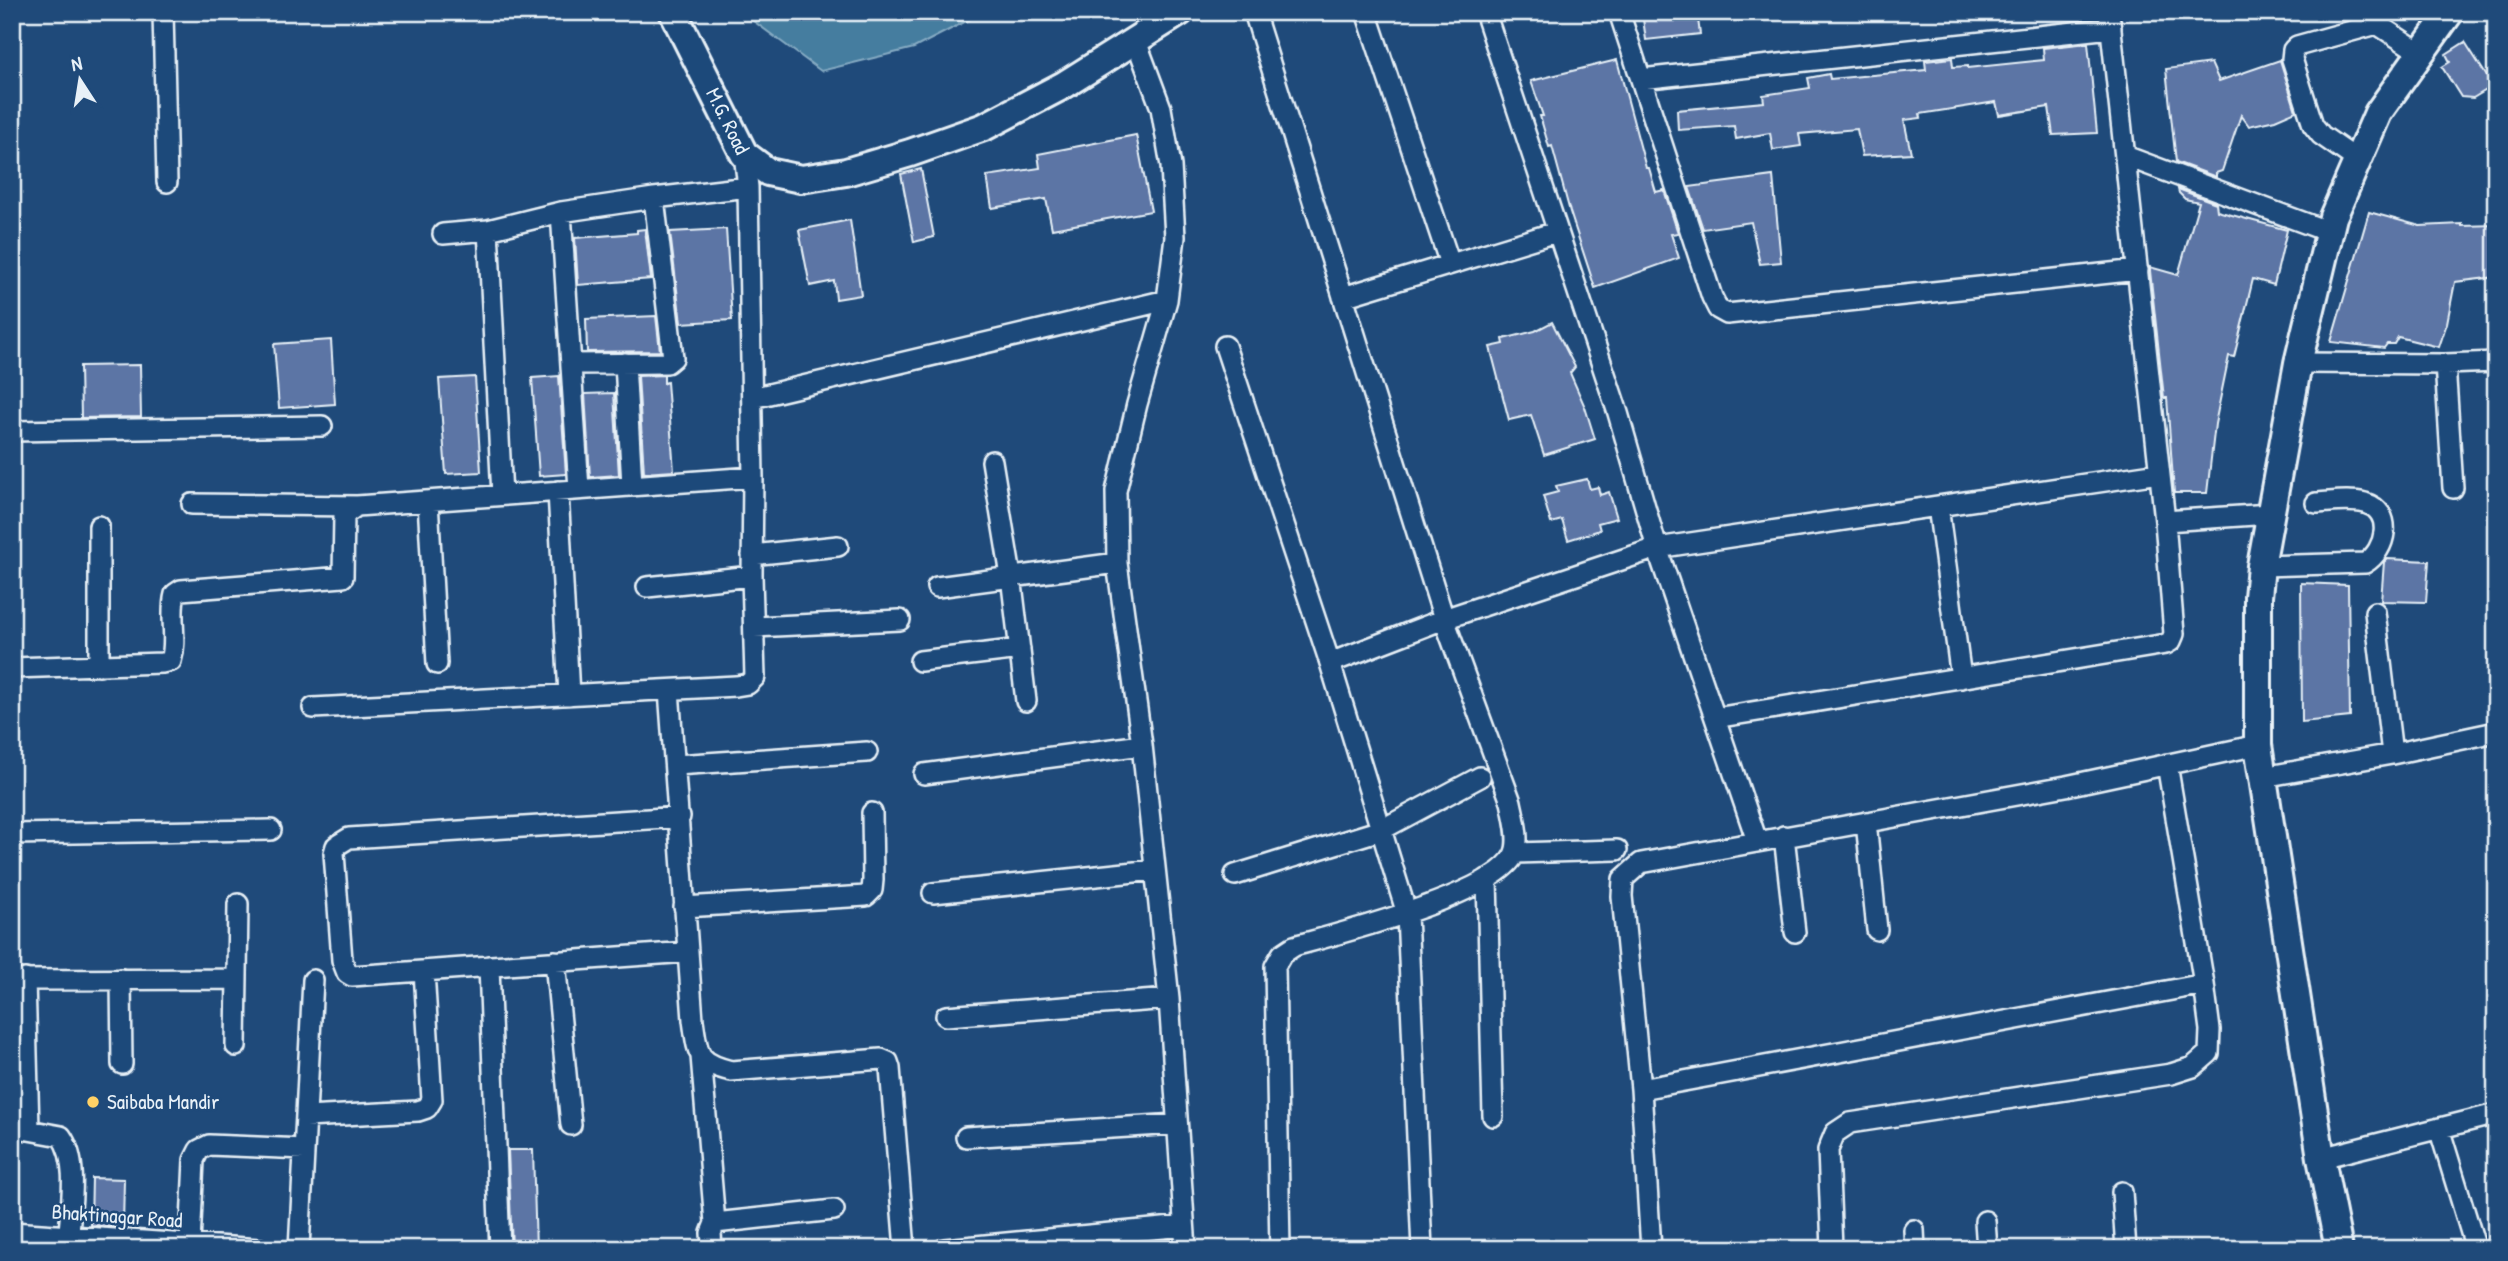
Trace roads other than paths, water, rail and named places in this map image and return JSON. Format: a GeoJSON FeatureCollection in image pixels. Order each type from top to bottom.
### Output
{"type":"FeatureCollection","features":[{"type":"Feature","properties":{"kind":"main road","name":"M.G. Road"},"geometry":{"type":"LineString","coordinates":[[673,12],[744,154],[768,172],[801,180],[910,153],[984,128],[1063,85],[1180,12]]}},
{"type":"Feature","properties":{"kind":"main road"},"geometry":{"type":"LineString","coordinates":[[690,12],[709,56],[744,121],[761,146],[782,161],[824,176]]}},
{"type":"Feature","properties":{"kind":"main road"},"geometry":{"type":"LineString","coordinates":[[2339,1249],[2321,1158],[2258,745],[2258,597],[2261,566],[2298,363],[2333,217],[2378,113],[2450,12]]}},
{"type":"Feature","properties":{"kind":"street"},"geometry":{"type":"LineString","coordinates":[[163,12],[167,182]]}},
{"type":"Feature","properties":{"kind":"street"},"geometry":{"type":"LineString","coordinates":[[1254,12],[1444,619],[1511,802],[1516,831],[1516,853],[1505,868],[1486,879],[1408,914],[1294,946],[1282,954],[1275,966],[1280,1249]]}},
{"type":"Feature","properties":{"kind":"street"},"geometry":{"type":"LineString","coordinates":[[1366,12],[1450,264]]}},
{"type":"Feature","properties":{"kind":"street"},"geometry":{"type":"LineString","coordinates":[[1485,12],[1618,413],[1657,548],[1757,841]]}},
{"type":"Feature","properties":{"kind":"street"},"geometry":{"type":"LineString","coordinates":[[1619,12],[1712,297],[1718,309],[1727,314],[2138,270]]}},
{"type":"Feature","properties":{"kind":"street"},"geometry":{"type":"LineString","coordinates":[[2357,160],[2321,135],[2313,125],[2292,59],[2293,51],[2298,46],[2372,18],[2421,53]]}},
{"type":"Feature","properties":{"kind":"street"},"geometry":{"type":"LineString","coordinates":[[1641,79],[2110,20],[2165,521],[2174,634],[2171,640],[2166,644],[1715,718]]}},
{"type":"Feature","properties":{"kind":"street"},"geometry":{"type":"LineString","coordinates":[[1136,41],[1161,108],[1171,166],[1175,237],[1167,300],[1137,404],[1116,491],[1117,563],[1142,745],[1169,999],[1186,1249]]}},
{"type":"Feature","properties":{"kind":"street"},"geometry":{"type":"LineString","coordinates":[[313,708],[669,690],[748,684],[755,677],[748,187],[744,154]]}},
{"type":"Feature","properties":{"kind":"street"},"geometry":{"type":"LineString","coordinates":[[2125,156],[2329,232]]}},
{"type":"Feature","properties":{"kind":"street"},"geometry":{"type":"LineString","coordinates":[[443,234],[488,230],[561,212],[748,187]]}},
{"type":"Feature","properties":{"kind":"street"},"geometry":{"type":"LineString","coordinates":[[572,363],[667,363],[673,358],[654,198]]}},
{"type":"Feature","properties":{"kind":"street"},"geometry":{"type":"LineString","coordinates":[[561,212],[579,489]]}},
{"type":"Feature","properties":{"kind":"street"},"geometry":{"type":"LineString","coordinates":[[488,230],[502,495]]}},
{"type":"Feature","properties":{"kind":"street"},"geometry":{"type":"LineString","coordinates":[[1343,297],[1556,232]]}},
{"type":"Feature","properties":{"kind":"street"},"geometry":{"type":"LineString","coordinates":[[752,398],[1167,300]]}},
{"type":"Feature","properties":{"kind":"street"},"geometry":{"type":"LineString","coordinates":[[1225,346],[1330,663],[1408,914],[1422,1249]]}},
{"type":"Feature","properties":{"kind":"street"},"geometry":{"type":"LineString","coordinates":[[2298,363],[2496,362]]}},
{"type":"Feature","properties":{"kind":"street"},"geometry":{"type":"LineString","coordinates":[[625,363],[632,485]]}},
{"type":"Feature","properties":{"kind":"street"},"geometry":{"type":"LineString","coordinates":[[2445,364],[2453,488]]}},
{"type":"Feature","properties":{"kind":"street"},"geometry":{"type":"LineString","coordinates":[[12,431],[322,426]]}},
{"type":"Feature","properties":{"kind":"street"},"geometry":{"type":"LineString","coordinates":[[992,461],[1011,576],[1026,701]]}},
{"type":"Feature","properties":{"kind":"street"},"geometry":{"type":"LineString","coordinates":[[1330,663],[1444,619],[1657,548],[2160,473]]}},
{"type":"Feature","properties":{"kind":"street"},"geometry":{"type":"LineString","coordinates":[[12,668],[171,661],[174,651],[175,594],[181,590],[344,577],[344,515],[357,506],[753,477]]}},
{"type":"Feature","properties":{"kind":"street"},"geometry":{"type":"LineString","coordinates":[[558,491],[569,695]]}},
{"type":"Feature","properties":{"kind":"street"},"geometry":{"type":"LineString","coordinates":[[428,501],[437,664]]}},
{"type":"Feature","properties":{"kind":"street"},"geometry":{"type":"LineString","coordinates":[[2261,566],[2365,563],[2375,557],[2385,532],[2376,508],[2354,501],[2316,503]]}},
{"type":"Feature","properties":{"kind":"street"},"geometry":{"type":"LineString","coordinates":[[192,503],[364,506]]}},
{"type":"Feature","properties":{"kind":"street"},"geometry":{"type":"LineString","coordinates":[[1938,506],[1961,678]]}},
{"type":"Feature","properties":{"kind":"street"},"geometry":{"type":"LineString","coordinates":[[2165,521],[2270,514]]}},
{"type":"Feature","properties":{"kind":"street"},"geometry":{"type":"LineString","coordinates":[[99,526],[99,666]]}},
{"type":"Feature","properties":{"kind":"street"},"geometry":{"type":"LineString","coordinates":[[752,555],[838,546]]}},
{"type":"Feature","properties":{"kind":"street"},"geometry":{"type":"LineString","coordinates":[[937,587],[1117,563]]}},
{"type":"Feature","properties":{"kind":"street"},"geometry":{"type":"LineString","coordinates":[[647,587],[752,576]]}},
{"type":"Feature","properties":{"kind":"street"},"geometry":{"type":"LineString","coordinates":[[2375,612],[2392,754]]}},
{"type":"Feature","properties":{"kind":"street"},"geometry":{"type":"LineString","coordinates":[[754,627],[900,620]]}},
{"type":"Feature","properties":{"kind":"street"},"geometry":{"type":"LineString","coordinates":[[920,661],[1020,649]]}},
{"type":"Feature","properties":{"kind":"street"},"geometry":{"type":"LineString","coordinates":[[669,690],[680,817],[684,907],[694,1020],[701,1056],[715,1223],[710,1233],[712,1249]]}},
{"type":"Feature","properties":{"kind":"street"},"geometry":{"type":"LineString","coordinates":[[2263,777],[2496,732]]}},
{"type":"Feature","properties":{"kind":"street"},"geometry":{"type":"LineString","coordinates":[[924,774],[1142,745]]}},
{"type":"Feature","properties":{"kind":"street"},"geometry":{"type":"LineString","coordinates":[[1651,1249],[1641,1089],[1622,896],[1623,879],[1641,863],[2066,786],[2258,745]]}},
{"type":"Feature","properties":{"kind":"street"},"geometry":{"type":"LineString","coordinates":[[676,765],[867,752]]}},
{"type":"Feature","properties":{"kind":"street"},"geometry":{"type":"LineString","coordinates":[[1832,1249],[1828,1150],[1835,1133],[1850,1123],[2171,1074],[2193,1067],[2209,1053],[2210,1030],[2204,984],[2167,764]]}},
{"type":"Feature","properties":{"kind":"street"},"geometry":{"type":"LineString","coordinates":[[1235,875],[1381,830],[1480,777]]}},
{"type":"Feature","properties":{"kind":"street"},"geometry":{"type":"LineString","coordinates":[[684,907],[866,896],[872,891],[873,880],[872,813]]}},
{"type":"Feature","properties":{"kind":"street"},"geometry":{"type":"LineString","coordinates":[[680,817],[349,838],[342,840],[334,853],[342,960],[346,973],[352,976],[688,952]]}},
{"type":"Feature","properties":{"kind":"street"},"geometry":{"type":"LineString","coordinates":[[1866,822],[1877,930]]}},
{"type":"Feature","properties":{"kind":"street"},"geometry":{"type":"LineString","coordinates":[[12,834],[271,831]]}},
{"type":"Feature","properties":{"kind":"street"},"geometry":{"type":"LineString","coordinates":[[1784,836],[1795,932]]}},
{"type":"Feature","properties":{"kind":"street"},"geometry":{"type":"LineString","coordinates":[[1516,853],[1617,850]]}},
{"type":"Feature","properties":{"kind":"street"},"geometry":{"type":"LineString","coordinates":[[933,893],[1154,870]]}},
{"type":"Feature","properties":{"kind":"street"},"geometry":{"type":"LineString","coordinates":[[1486,879],[1493,1116]]}},
{"type":"Feature","properties":{"kind":"street"},"geometry":{"type":"LineString","coordinates":[[236,1046],[238,904]]}},
{"type":"Feature","properties":{"kind":"street"},"geometry":{"type":"LineString","coordinates":[[555,961],[571,1125]]}},
{"type":"Feature","properties":{"kind":"street"},"geometry":{"type":"LineString","coordinates":[[489,966],[500,1249]]}},
{"type":"Feature","properties":{"kind":"street"},"geometry":{"type":"LineString","coordinates":[[306,1117],[418,1111],[427,1108],[432,1100],[424,971]]}},
{"type":"Feature","properties":{"kind":"street"},"geometry":{"type":"LineString","coordinates":[[68,1242],[73,1164],[67,1144],[61,1136],[21,1128],[19,979],[237,979]]}},
{"type":"Feature","properties":{"kind":"street"},"geometry":{"type":"LineString","coordinates":[[121,979],[122,1064]]}},
{"type":"Feature","properties":{"kind":"street"},"geometry":{"type":"LineString","coordinates":[[299,1249],[313,980]]}},
{"type":"Feature","properties":{"kind":"street"},"geometry":{"type":"LineString","coordinates":[[1641,1089],[2204,984]]}},
{"type":"Feature","properties":{"kind":"street"},"geometry":{"type":"LineString","coordinates":[[946,1016],[1169,999]]}},
{"type":"Feature","properties":{"kind":"street"},"geometry":{"type":"LineString","coordinates":[[701,1056],[709,1065],[731,1071],[881,1059],[888,1062],[905,1249]]}},
{"type":"Feature","properties":{"kind":"street"},"geometry":{"type":"LineString","coordinates":[[2321,1158],[2496,1114]]}},
{"type":"Feature","properties":{"kind":"street"},"geometry":{"type":"LineString","coordinates":[[966,1138],[1177,1124]]}},
{"type":"Feature","properties":{"kind":"street"},"geometry":{"type":"LineString","coordinates":[[2439,1128],[2476,1249]]}},
{"type":"Feature","properties":{"kind":"street"},"geometry":{"type":"LineString","coordinates":[[183,1245],[194,1160],[199,1150],[209,1145],[304,1149]]}},
{"type":"Feature","properties":{"kind":"street"},"geometry":{"type":"LineString","coordinates":[[2122,1192],[2126,1249]]}},
{"type":"Feature","properties":{"kind":"street"},"geometry":{"type":"LineString","coordinates":[[715,1223],[834,1210]]}},
{"type":"Feature","properties":{"kind":"street"},"geometry":{"type":"LineString","coordinates":[[1984,1221],[1987,1249]]}},
{"type":"Feature","properties":{"kind":"street"},"geometry":{"type":"LineString","coordinates":[[953,1248],[1184,1226]]}},
{"type":"Feature","properties":{"kind":"street","name":"Bhaktinagar Road"},"geometry":{"type":"LineString","coordinates":[[12,1232],[68,1242],[260,1249]]}},
{"type":"Feature","properties":{"kind":"water"},"geometry":{"type":"Polygon","coordinates":[[[741,12],[984,12],[914,48],[821,71],[741,12]]]}},
{"type":"Feature","properties":{"kind":"place","name":"Saibaba Mandir"},"geometry":{"type":"Point","coordinates":[93,1102]}}]}
